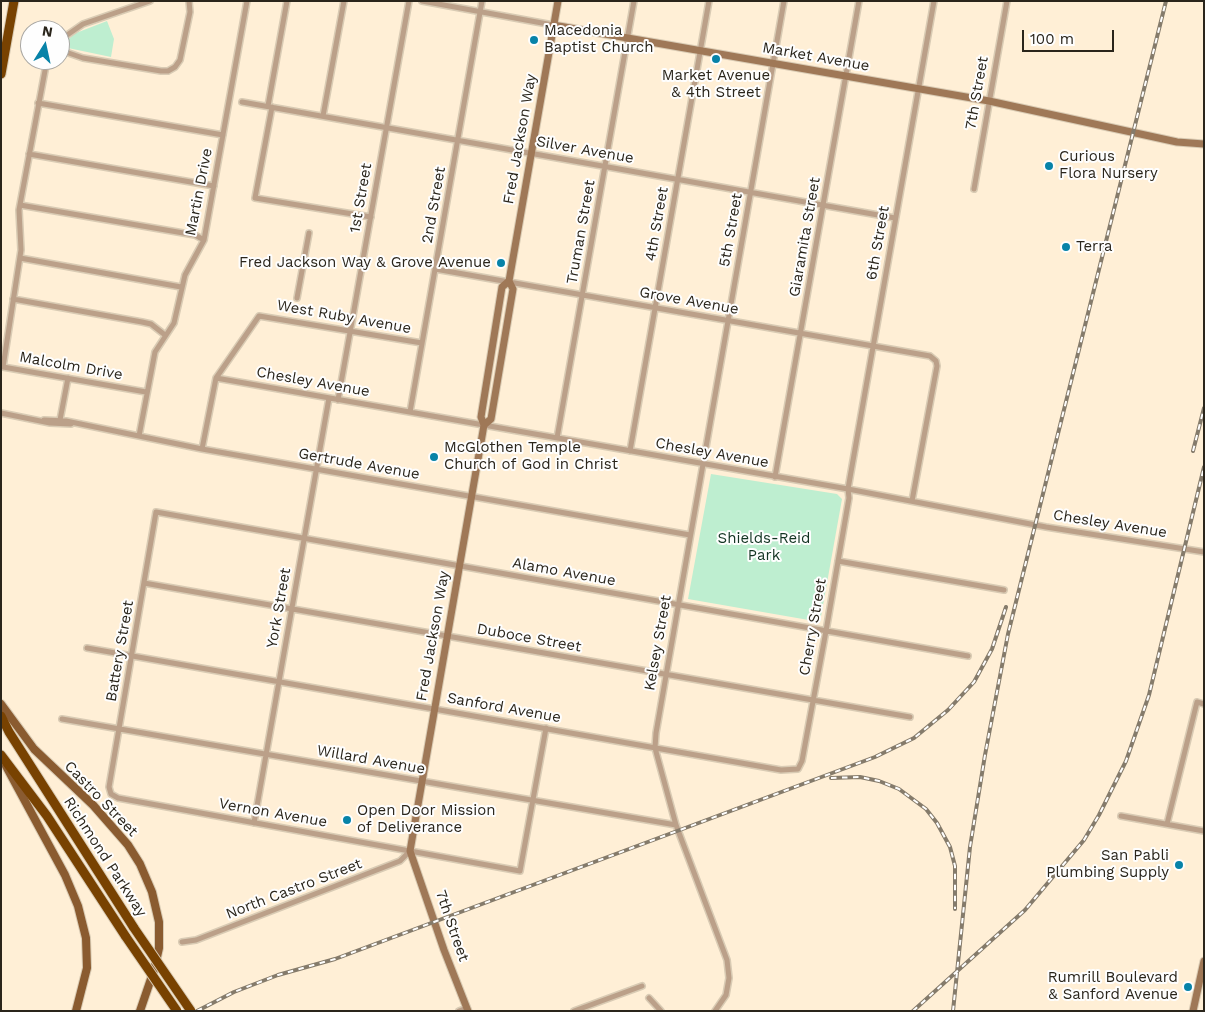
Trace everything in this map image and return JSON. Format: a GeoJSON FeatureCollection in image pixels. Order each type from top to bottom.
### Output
{"type":"FeatureCollection","features":[{"type":"Feature","properties":{"kind":"highway"},"geometry":{"type":"LineString","coordinates":[[1,74],[14,1]]}},
{"type":"Feature","properties":{"kind":"highway","name":"Richmond Parkway"},"geometry":{"type":"LineString","coordinates":[[1,716],[14,740],[134,928],[191,1011]]}},
{"type":"Feature","properties":{"kind":"highway","name":"Richmond Parkway"},"geometry":{"type":"LineString","coordinates":[[1,756],[47,816],[177,1011]]}},
{"type":"Feature","properties":{"kind":"main road","name":"Castro Street"},"geometry":{"type":"LineString","coordinates":[[1,704],[34,749],[93,805],[128,845],[140,864],[152,892],[159,922],[159,948],[154,970],[140,1011]]}},
{"type":"Feature","properties":{"kind":"main road"},"geometry":{"type":"LineString","coordinates":[[1,756],[65,875],[78,906],[86,938],[87,968],[76,1011]]}},
{"type":"Feature","properties":{"kind":"street"},"geometry":{"type":"LineString","coordinates":[[70,33],[83,24],[150,1]]}},
{"type":"Feature","properties":{"kind":"street"},"geometry":{"type":"LineString","coordinates":[[70,53],[83,58],[161,71],[175,67],[180,60],[190,12],[190,1]]}},
{"type":"Feature","properties":{"kind":"street","name":"Martin Drive"},"geometry":{"type":"LineString","coordinates":[[139,436],[155,352],[174,323],[185,275],[204,240],[246,1]]}},
{"type":"Feature","properties":{"kind":"street"},"geometry":{"type":"LineString","coordinates":[[287,1],[256,198],[371,218]]}},
{"type":"Feature","properties":{"kind":"street"},"geometry":{"type":"LineString","coordinates":[[324,116],[344,1]]}},
{"type":"Feature","properties":{"kind":"street","name":"1st Street"},"geometry":{"type":"LineString","coordinates":[[338,400],[409,1]]}},
{"type":"Feature","properties":{"kind":"street","name":"Market Avenue"},"geometry":{"type":"LineString","coordinates":[[422,1],[918,88],[989,101],[1177,142],[1204,144]]}},
{"type":"Feature","properties":{"kind":"street","name":"2nd Street"},"geometry":{"type":"LineString","coordinates":[[410,412],[482,1]]}},
{"type":"Feature","properties":{"kind":"street","name":"Fred Jackson Way"},"geometry":{"type":"LineString","coordinates":[[484,425],[491,418],[494,401],[513,289],[509,281],[558,1]]}},
{"type":"Feature","properties":{"kind":"street","name":"Truman Street"},"geometry":{"type":"LineString","coordinates":[[557,438],[634,1]]}},
{"type":"Feature","properties":{"kind":"street","name":"4th Street"},"geometry":{"type":"LineString","coordinates":[[630,452],[709,1]]}},
{"type":"Feature","properties":{"kind":"street","name":"5th Street"},"geometry":{"type":"LineString","coordinates":[[703,464],[784,1]]}},
{"type":"Feature","properties":{"kind":"street","name":"Giaramita Street"},"geometry":{"type":"LineString","coordinates":[[775,477],[859,1]]}},
{"type":"Feature","properties":{"kind":"street","name":"6th Street"},"geometry":{"type":"LineString","coordinates":[[848,489],[934,1]]}},
{"type":"Feature","properties":{"kind":"street","name":"7th Street"},"geometry":{"type":"LineString","coordinates":[[974,189],[1008,1]]}},
{"type":"Feature","properties":{"kind":"street","name":"Malcolm Drive"},"geometry":{"type":"LineString","coordinates":[[45,70],[20,205],[18,224],[21,239],[20,258],[3,367],[146,392]]}},
{"type":"Feature","properties":{"kind":"street","name":"Silver Avenue"},"geometry":{"type":"LineString","coordinates":[[242,102],[895,218]]}},
{"type":"Feature","properties":{"kind":"street"},"geometry":{"type":"LineString","coordinates":[[38,103],[223,136]]}},
{"type":"Feature","properties":{"kind":"street"},"geometry":{"type":"LineString","coordinates":[[29,154],[214,186]]}},
{"type":"Feature","properties":{"kind":"street"},"geometry":{"type":"LineString","coordinates":[[20,205],[195,235],[204,240]]}},
{"type":"Feature","properties":{"kind":"street"},"geometry":{"type":"LineString","coordinates":[[297,298],[309,233]]}},
{"type":"Feature","properties":{"kind":"street"},"geometry":{"type":"LineString","coordinates":[[20,258],[182,287]]}},
{"type":"Feature","properties":{"kind":"street","name":"Grove Avenue"},"geometry":{"type":"LineString","coordinates":[[435,269],[930,356],[936,361],[937,366],[912,501]]}},
{"type":"Feature","properties":{"kind":"street","name":"Fred Jackson Way"},"geometry":{"type":"LineString","coordinates":[[410,851],[484,425],[481,417],[502,287],[509,281]]}},
{"type":"Feature","properties":{"kind":"street"},"geometry":{"type":"LineString","coordinates":[[13,299],[151,324],[165,334]]}},
{"type":"Feature","properties":{"kind":"street","name":"West Ruby Avenue"},"geometry":{"type":"LineString","coordinates":[[202,449],[216,378],[259,316],[422,343]]}},
{"type":"Feature","properties":{"kind":"street"},"geometry":{"type":"LineString","coordinates":[[60,420],[68,378]]}},
{"type":"Feature","properties":{"kind":"street","name":"Chesley Avenue"},"geometry":{"type":"LineString","coordinates":[[216,378],[848,489],[1046,527],[1204,552]]}},
{"type":"Feature","properties":{"kind":"street","name":"York Street"},"geometry":{"type":"LineString","coordinates":[[254,822],[329,398]]}},
{"type":"Feature","properties":{"kind":"street"},"geometry":{"type":"LineString","coordinates":[[1,413],[65,425],[71,424]]}},
{"type":"Feature","properties":{"kind":"street"},"geometry":{"type":"LineString","coordinates":[[44,420],[60,420],[71,424]]}},
{"type":"Feature","properties":{"kind":"street","name":"Gertrude Avenue"},"geometry":{"type":"LineString","coordinates":[[71,424],[316,470],[690,535]]}},
{"type":"Feature","properties":{"kind":"street","name":"Kelsey Street"},"geometry":{"type":"LineString","coordinates":[[703,464],[665,674],[655,748],[676,825],[727,960],[729,978],[726,995],[715,1011]]}},
{"type":"Feature","properties":{"kind":"street","name":"Cherry Street"},"geometry":{"type":"LineString","coordinates":[[798,769],[802,761],[826,631],[849,498],[848,489]]}},
{"type":"Feature","properties":{"kind":"street","name":"Alamo Avenue"},"geometry":{"type":"LineString","coordinates":[[156,512],[968,656]]}},
{"type":"Feature","properties":{"kind":"street","name":"Battery Street"},"geometry":{"type":"LineString","coordinates":[[111,794],[109,787],[156,512]]}},
{"type":"Feature","properties":{"kind":"street"},"geometry":{"type":"LineString","coordinates":[[838,561],[1004,590]]}},
{"type":"Feature","properties":{"kind":"street","name":"Duboce Street"},"geometry":{"type":"LineString","coordinates":[[144,583],[910,717]]}},
{"type":"Feature","properties":{"kind":"street","name":"Sanford Avenue"},"geometry":{"type":"LineString","coordinates":[[87,648],[781,770],[798,769]]}},
{"type":"Feature","properties":{"kind":"street"},"geometry":{"type":"LineString","coordinates":[[1167,824],[1197,702],[1204,704]]}},
{"type":"Feature","properties":{"kind":"street","name":"Willard Avenue"},"geometry":{"type":"LineString","coordinates":[[62,719],[676,825]]}},
{"type":"Feature","properties":{"kind":"street"},"geometry":{"type":"LineString","coordinates":[[532,801],[546,728]]}},
{"type":"Feature","properties":{"kind":"street","name":"Vernon Avenue"},"geometry":{"type":"LineString","coordinates":[[111,794],[118,798],[520,871],[532,801]]}},
{"type":"Feature","properties":{"kind":"street"},"geometry":{"type":"LineString","coordinates":[[1121,816],[1204,830]]}},
{"type":"Feature","properties":{"kind":"street","name":"7th Street"},"geometry":{"type":"LineString","coordinates":[[410,851],[468,1009]]}},
{"type":"Feature","properties":{"kind":"street","name":"North Castro Street"},"geometry":{"type":"LineString","coordinates":[[182,942],[196,940],[400,861],[410,851]]}},
{"type":"Feature","properties":{"kind":"street"},"geometry":{"type":"LineString","coordinates":[[1193,1011],[1204,961]]}},
{"type":"Feature","properties":{"kind":"street"},"geometry":{"type":"LineString","coordinates":[[574,1011],[642,986]]}},
{"type":"Feature","properties":{"kind":"street"},"geometry":{"type":"LineString","coordinates":[[649,998],[660,1011]]}},
{"type":"Feature","properties":{"kind":"street"},"geometry":{"type":"LineString","coordinates":[[459,1011],[468,1009]]}},
{"type":"Feature","properties":{"kind":"green space"},"geometry":{"type":"Polygon","coordinates":[[[107,21],[114,39],[111,57],[70,48],[70,38],[76,33],[107,21]]]}},
{"type":"Feature","properties":{"kind":"green space","name":"Shields-Reid Park"},"geometry":{"type":"Polygon","coordinates":[[[711,474],[837,494],[842,499],[820,622],[688,599],[711,474]]]}},
{"type":"Feature","properties":{"kind":"railway"},"geometry":{"type":"LineString","coordinates":[[953,1011],[970,847],[1008,634],[1166,1]]}},
{"type":"Feature","properties":{"kind":"railway"},"geometry":{"type":"LineString","coordinates":[[1193,451],[1204,408]]}},
{"type":"Feature","properties":{"kind":"railway"},"geometry":{"type":"LineString","coordinates":[[913,1011],[1025,910],[1084,840],[1099,815],[1126,761],[1149,695],[1204,467]]}},
{"type":"Feature","properties":{"kind":"railway"},"geometry":{"type":"LineString","coordinates":[[197,1011],[234,992],[278,975],[335,959],[875,757],[914,738],[948,710],[974,682],[992,649],[1006,607]]}},
{"type":"Feature","properties":{"kind":"railway"},"geometry":{"type":"LineString","coordinates":[[831,778],[860,777],[879,781],[899,789],[926,809],[937,823],[950,847],[955,866],[955,909]]}},
{"type":"Feature","properties":{"kind":"place","name":"Macedonia Baptist Church"},"geometry":{"type":"Point","coordinates":[534,40]}},
{"type":"Feature","properties":{"kind":"place","name":"Market Avenue & 4th Street"},"geometry":{"type":"Point","coordinates":[716,59]}},
{"type":"Feature","properties":{"kind":"place","name":"Curious Flora Nursery"},"geometry":{"type":"Point","coordinates":[1049,166]}},
{"type":"Feature","properties":{"kind":"place","name":"Terra"},"geometry":{"type":"Point","coordinates":[1066,247]}},
{"type":"Feature","properties":{"kind":"place","name":"Fred Jackson Way & Grove Avenue"},"geometry":{"type":"Point","coordinates":[501,263]}},
{"type":"Feature","properties":{"kind":"place","name":"McGlothen Temple Church of God in Christ"},"geometry":{"type":"Point","coordinates":[434,457]}},
{"type":"Feature","properties":{"kind":"place","name":"Open Door Mission of Deliverance"},"geometry":{"type":"Point","coordinates":[347,820]}},
{"type":"Feature","properties":{"kind":"place","name":"San Pabli Plumbing Supply"},"geometry":{"type":"Point","coordinates":[1179,865]}},
{"type":"Feature","properties":{"kind":"place","name":"Rumrill Boulevard & Sanford Avenue"},"geometry":{"type":"Point","coordinates":[1188,987]}}]}
